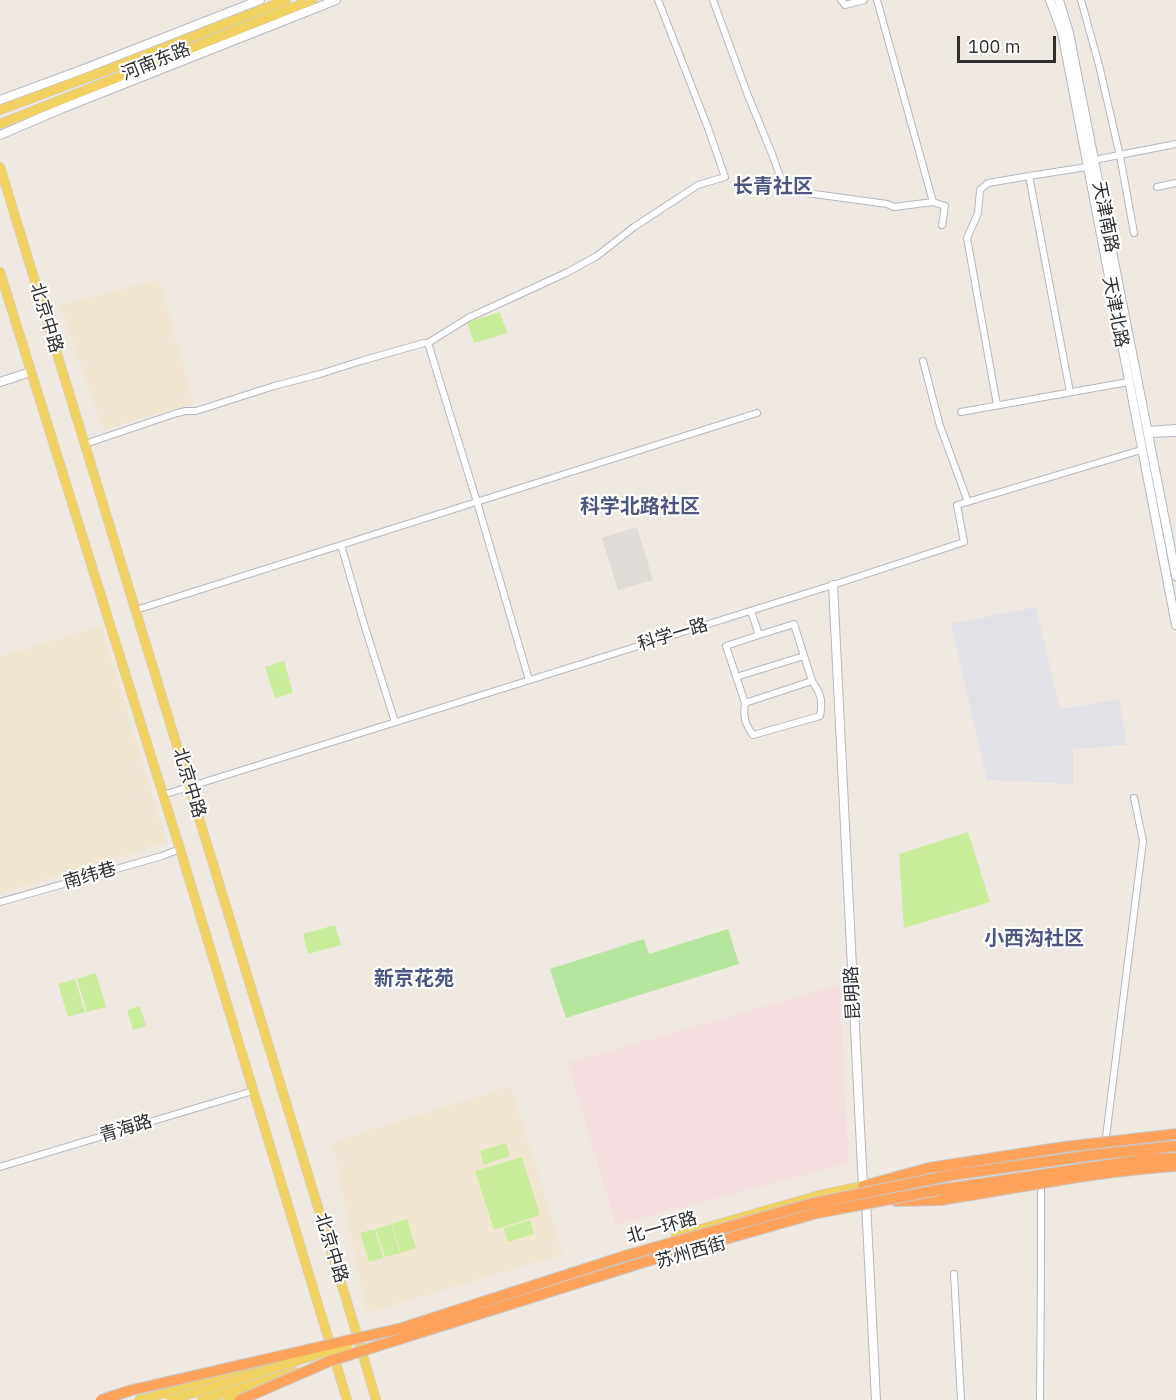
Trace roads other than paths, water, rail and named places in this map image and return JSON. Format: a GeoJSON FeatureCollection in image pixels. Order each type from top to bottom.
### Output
{"type":"FeatureCollection","features":[{"type":"Feature","properties":{"kind":"highway"},"geometry":{"type":"LineString","coordinates":[[863,1186],[929,1168],[1064,1147],[1176,1134]]}},
{"type":"Feature","properties":{"kind":"highway","name":"北一环路"},"geometry":{"type":"LineString","coordinates":[[402,1328],[628,1255],[810,1204],[952,1175],[1176,1144]]}},
{"type":"Feature","properties":{"kind":"highway","name":"北一环路"},"geometry":{"type":"LineString","coordinates":[[333,1362],[641,1263],[817,1214],[938,1190],[1176,1156]]}},
{"type":"Feature","properties":{"kind":"highway"},"geometry":{"type":"LineString","coordinates":[[866,1202],[941,1200],[1143,1168],[1176,1166]]}},
{"type":"Feature","properties":{"kind":"highway"},"geometry":{"type":"LineString","coordinates":[[101,1400],[154,1385],[402,1328]]}},
{"type":"Feature","properties":{"kind":"highway"},"geometry":{"type":"LineString","coordinates":[[244,1396],[333,1362]]}},
{"type":"Feature","properties":{"kind":"main road","name":"河南东路"},"geometry":{"type":"LineString","coordinates":[[0,110],[286,0]]}},
{"type":"Feature","properties":{"kind":"main road","name":"河南东路"},"geometry":{"type":"LineString","coordinates":[[0,124],[312,0]]}},
{"type":"Feature","properties":{"kind":"main road","name":"北京中路"},"geometry":{"type":"LineString","coordinates":[[0,167],[376,1400]]}},
{"type":"Feature","properties":{"kind":"main road","name":"北京中路"},"geometry":{"type":"LineString","coordinates":[[0,272],[180,849],[331,1346],[333,1362],[347,1400]]}},
{"type":"Feature","properties":{"kind":"main road","name":"苏州西街"},"geometry":{"type":"LineString","coordinates":[[331,1346],[663,1240],[820,1195],[931,1171],[1038,1154],[1176,1144]]}},
{"type":"Feature","properties":{"kind":"main road","name":"苏州西街"},"geometry":{"type":"LineString","coordinates":[[333,1362],[411,1341],[820,1213],[968,1181],[1149,1157],[1176,1156]]}},
{"type":"Feature","properties":{"kind":"main road","name":"北一环路"},"geometry":{"type":"LineString","coordinates":[[171,1400],[402,1328]]}},
{"type":"Feature","properties":{"kind":"main road","name":"北一环路"},"geometry":{"type":"LineString","coordinates":[[202,1400],[333,1362]]}},
{"type":"Feature","properties":{"kind":"main road"},"geometry":{"type":"LineString","coordinates":[[139,1400],[159,1397],[264,1367]]}},
{"type":"Feature","properties":{"kind":"main road"},"geometry":{"type":"LineString","coordinates":[[228,1400],[244,1396]]}},
{"type":"Feature","properties":{"kind":"street"},"geometry":{"type":"LineString","coordinates":[[0,100],[260,0]]}},
{"type":"Feature","properties":{"kind":"street"},"geometry":{"type":"LineString","coordinates":[[0,135],[336,0]]}},
{"type":"Feature","properties":{"kind":"street"},"geometry":{"type":"LineString","coordinates":[[85,444],[177,413],[196,411],[274,386],[413,346],[428,344],[468,318],[568,273],[597,256],[634,227],[698,185],[725,177],[658,0]]}},
{"type":"Feature","properties":{"kind":"street"},"geometry":{"type":"LineString","coordinates":[[841,0],[844,5],[864,0]]}},
{"type":"Feature","properties":{"kind":"street"},"geometry":{"type":"LineString","coordinates":[[877,0],[933,202]]}},
{"type":"Feature","properties":{"kind":"street","name":"天津北路"},"geometry":{"type":"LineString","coordinates":[[1050,0],[1062,32],[1087,167],[1128,358],[1128,382],[1141,450],[1163,538],[1176,625]]}},
{"type":"Feature","properties":{"kind":"street","name":"天津南路"},"geometry":{"type":"LineString","coordinates":[[1059,0],[1069,33],[1094,160],[1128,358],[1147,432],[1163,538],[1176,576]]}},
{"type":"Feature","properties":{"kind":"street"},"geometry":{"type":"LineString","coordinates":[[1081,0],[1120,156],[1134,233]]}},
{"type":"Feature","properties":{"kind":"street"},"geometry":{"type":"LineString","coordinates":[[715,1],[747,93],[782,182],[807,193],[887,204],[894,207],[933,202],[945,206],[942,225]]}},
{"type":"Feature","properties":{"kind":"street"},"geometry":{"type":"LineString","coordinates":[[1094,160],[1176,144]]}},
{"type":"Feature","properties":{"kind":"street"},"geometry":{"type":"LineString","coordinates":[[997,405],[967,238],[978,213],[980,190],[988,183],[1087,167]]}},
{"type":"Feature","properties":{"kind":"street"},"geometry":{"type":"LineString","coordinates":[[1029,176],[1070,392]]}},
{"type":"Feature","properties":{"kind":"street"},"geometry":{"type":"LineString","coordinates":[[1157,187],[1176,183]]}},
{"type":"Feature","properties":{"kind":"street"},"geometry":{"type":"LineString","coordinates":[[428,344],[529,680]]}},
{"type":"Feature","properties":{"kind":"street"},"geometry":{"type":"LineString","coordinates":[[923,361],[940,426],[968,502],[1141,450]]}},
{"type":"Feature","properties":{"kind":"street"},"geometry":{"type":"LineString","coordinates":[[0,382],[31,372]]}},
{"type":"Feature","properties":{"kind":"street"},"geometry":{"type":"LineString","coordinates":[[961,412],[1128,382]]}},
{"type":"Feature","properties":{"kind":"street"},"geometry":{"type":"LineString","coordinates":[[136,610],[757,413]]}},
{"type":"Feature","properties":{"kind":"street"},"geometry":{"type":"LineString","coordinates":[[1147,432],[1176,429]]}},
{"type":"Feature","properties":{"kind":"street"},"geometry":{"type":"LineString","coordinates":[[1147,432],[1176,433]]}},
{"type":"Feature","properties":{"kind":"street","name":"科学一路"},"geometry":{"type":"LineString","coordinates":[[163,795],[964,542],[957,506],[968,502]]}},
{"type":"Feature","properties":{"kind":"street"},"geometry":{"type":"LineString","coordinates":[[341,545],[395,722]]}},
{"type":"Feature","properties":{"kind":"street","name":"昆明路"},"geometry":{"type":"LineString","coordinates":[[833,585],[876,1400]]}},
{"type":"Feature","properties":{"kind":"street"},"geometry":{"type":"LineString","coordinates":[[751,611],[759,635]]}},
{"type":"Feature","properties":{"kind":"street"},"geometry":{"type":"LineString","coordinates":[[794,624],[812,681],[819,691],[822,705],[820,716],[753,735],[743,716],[745,703],[726,646],[759,635],[794,624]]}},
{"type":"Feature","properties":{"kind":"street"},"geometry":{"type":"LineString","coordinates":[[736,677],[804,656]]}},
{"type":"Feature","properties":{"kind":"street"},"geometry":{"type":"LineString","coordinates":[[745,703],[812,681]]}},
{"type":"Feature","properties":{"kind":"street"},"geometry":{"type":"LineString","coordinates":[[1105,1148],[1143,842],[1134,798]]}},
{"type":"Feature","properties":{"kind":"street","name":"南纬巷"},"geometry":{"type":"LineString","coordinates":[[0,902],[180,849]]}},
{"type":"Feature","properties":{"kind":"street","name":"青海路"},"geometry":{"type":"LineString","coordinates":[[0,1167],[253,1091]]}},
{"type":"Feature","properties":{"kind":"street"},"geometry":{"type":"LineString","coordinates":[[1040,1400],[1041,1170]]}},
{"type":"Feature","properties":{"kind":"street"},"geometry":{"type":"LineString","coordinates":[[954,1274],[961,1400]]}},
{"type":"Feature","properties":{"kind":"street","name":"苏州西街"},"geometry":{"type":"LineString","coordinates":[[264,1367],[331,1346]]}},
{"type":"Feature","properties":{"kind":"street"},"geometry":{"type":"LineString","coordinates":[[217,1400],[244,1396]]}},
{"type":"Feature","properties":{"kind":"district","name":"长青社区"},"geometry":{"type":"Point","coordinates":[773,187]}},
{"type":"Feature","properties":{"kind":"district","name":"科学北路社区"},"geometry":{"type":"Point","coordinates":[640,507]}},
{"type":"Feature","properties":{"kind":"district","name":"小西沟社区"},"geometry":{"type":"Point","coordinates":[1034,939]}},
{"type":"Feature","properties":{"kind":"district","name":"新京花苑"},"geometry":{"type":"Point","coordinates":[414,979]}}]}
